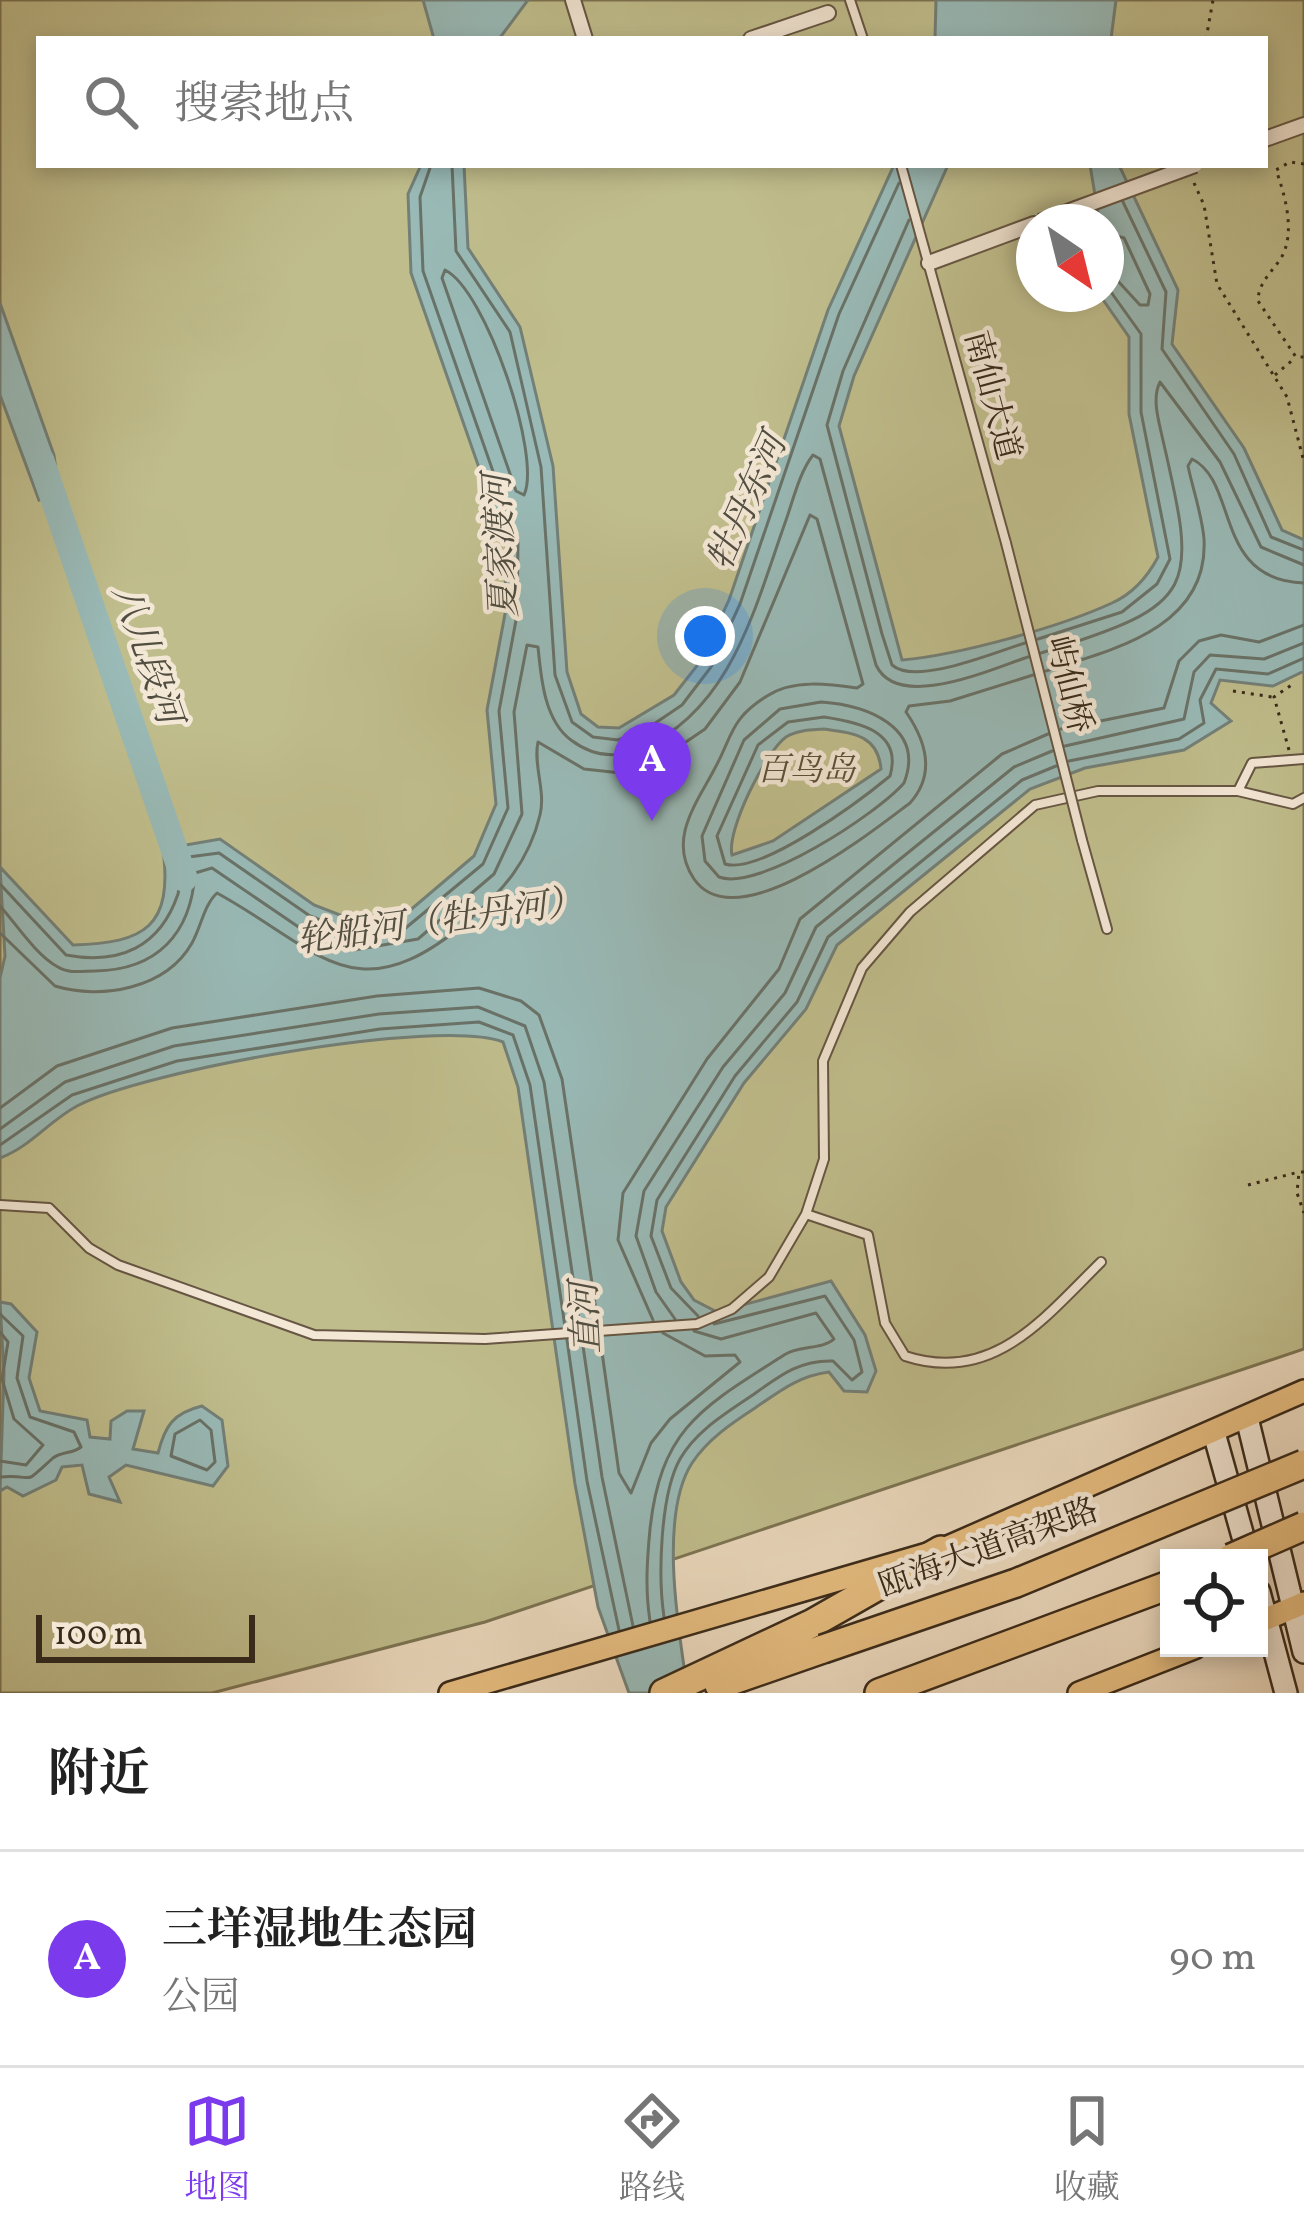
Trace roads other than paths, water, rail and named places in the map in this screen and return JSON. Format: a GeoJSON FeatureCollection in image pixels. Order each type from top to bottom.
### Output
{"type":"FeatureCollection","features":[{"type":"Feature","properties":{"kind":"highway","name":"瓯海大道高架路"},"geometry":{"type":"LineString","coordinates":[[709,1683],[1016,1583],[1304,1464]]}},
{"type":"Feature","properties":{"kind":"highway"},"geometry":{"type":"LineString","coordinates":[[1252,1549],[1304,1526]]}},
{"type":"Feature","properties":{"kind":"highway"},"geometry":{"type":"LineString","coordinates":[[664,1693],[709,1683],[940,1550]]}},
{"type":"Feature","properties":{"kind":"highway"},"geometry":{"type":"LineString","coordinates":[[879,1693],[1160,1588]]}},
{"type":"Feature","properties":{"kind":"main road"},"geometry":{"type":"LineString","coordinates":[[450,1693],[706,1623],[940,1550],[1304,1390]]}},
{"type":"Feature","properties":{"kind":"main road"},"geometry":{"type":"LineString","coordinates":[[1247,1418],[1299,1606],[1304,1652]]}},
{"type":"Feature","properties":{"kind":"main road"},"geometry":{"type":"LineString","coordinates":[[1214,1433],[1246,1549]]}},
{"type":"Feature","properties":{"kind":"main road"},"geometry":{"type":"LineString","coordinates":[[1268,1618],[1299,1606]]}},
{"type":"Feature","properties":{"kind":"main road"},"geometry":{"type":"LineString","coordinates":[[1268,1636],[1286,1693]]}},
{"type":"Feature","properties":{"kind":"main road"},"geometry":{"type":"LineString","coordinates":[[1079,1693],[1171,1657]]}},
{"type":"Feature","properties":{"kind":"street"},"geometry":{"type":"LineString","coordinates":[[572,0],[584,36]]}},
{"type":"Feature","properties":{"kind":"street"},"geometry":{"type":"LineString","coordinates":[[760,36],[828,14]]}},
{"type":"Feature","properties":{"kind":"street"},"geometry":{"type":"LineString","coordinates":[[1268,138],[1304,125]]}},
{"type":"Feature","properties":{"kind":"street"},"geometry":{"type":"LineString","coordinates":[[1090,204],[1191,168]]}},
{"type":"Feature","properties":{"kind":"street"},"geometry":{"type":"LineString","coordinates":[[928,263],[1016,231]]}},
{"type":"Feature","properties":{"kind":"lane"},"geometry":{"type":"LineString","coordinates":[[850,0],[862,36]]}},
{"type":"Feature","properties":{"kind":"lane","name":"南仙大道"},"geometry":{"type":"LineString","coordinates":[[902,168],[1006,543]]}},
{"type":"Feature","properties":{"kind":"lane","name":"屿仙桥"},"geometry":{"type":"LineString","coordinates":[[1006,543],[1107,929]]}},
{"type":"Feature","properties":{"kind":"lane"},"geometry":{"type":"LineString","coordinates":[[1238,791],[1252,763],[1304,759]]}},
{"type":"Feature","properties":{"kind":"lane"},"geometry":{"type":"LineString","coordinates":[[0,1205],[49,1208],[89,1248],[118,1264],[314,1335],[532,1338],[697,1324],[732,1309],[769,1277],[806,1214],[824,1160],[824,1060],[862,968],[910,912],[1035,805],[1098,791],[1238,791],[1293,804],[1304,798]]}},
{"type":"Feature","properties":{"kind":"lane"},"geometry":{"type":"LineString","coordinates":[[806,1214],[868,1234],[885,1323],[905,1356],[937,1367],[998,1354],[1101,1262]]}},
{"type":"Feature","properties":{"kind":"water"},"geometry":{"type":"Polygon","coordinates":[[[423,0],[528,0],[501,36],[433,36],[423,0]]]}},
{"type":"Feature","properties":{"kind":"water"},"geometry":{"type":"Polygon","coordinates":[[[936,0],[1116,0],[1111,36],[935,36],[936,0]]]}},
{"type":"Feature","properties":{"kind":"water"},"geometry":{"type":"Polygon","coordinates":[[[420,168],[464,168],[468,248],[520,327],[553,466],[567,672],[581,714],[598,727],[619,728],[674,695],[700,662],[729,600],[828,310],[893,168],[947,168],[854,376],[839,426],[902,660],[980,646],[1090,612],[1133,590],[1158,557],[1129,414],[1129,337],[1112,312],[1124,312],[1124,204],[1096,204],[1090,168],[1120,168],[1178,290],[1172,344],[1244,448],[1282,530],[1304,540],[1304,671],[1273,686],[1220,680],[1211,703],[1231,721],[1184,750],[1085,768],[1030,789],[837,945],[806,1009],[744,1083],[666,1207],[662,1231],[681,1282],[694,1300],[717,1312],[831,1281],[865,1335],[876,1371],[867,1392],[844,1391],[829,1372],[790,1385],[721,1432],[692,1463],[682,1486],[673,1543],[688,1693],[629,1693],[598,1607],[575,1484],[518,1087],[503,1042],[469,1036],[357,1042],[162,1078],[77,1106],[0,1158],[0,978],[5,956],[0,867],[73,945],[119,940],[149,926],[163,897],[163,849],[220,839],[314,905],[363,924],[401,918],[474,856],[496,804],[487,710],[505,614],[506,545],[411,273],[408,194],[420,168]],[[824,729],[786,737],[759,774],[741,811],[732,855],[773,841],[881,769],[875,749],[862,738],[824,729]]]}},
{"type":"Feature","properties":{"kind":"water"},"geometry":{"type":"Polygon","coordinates":[[[0,303],[54,455],[59,493],[39,500],[0,395],[0,303]]]}},
{"type":"Feature","properties":{"kind":"water"},"geometry":{"type":"Polygon","coordinates":[[[0,1302],[11,1304],[37,1332],[29,1378],[40,1411],[87,1420],[90,1437],[110,1439],[111,1421],[127,1411],[144,1411],[133,1449],[158,1453],[172,1422],[202,1406],[222,1420],[228,1466],[213,1486],[126,1465],[109,1477],[120,1502],[89,1494],[82,1465],[62,1467],[56,1480],[23,1496],[7,1487],[0,1491],[4,1373],[0,1302]]]}},
{"type":"Feature","properties":{"kind":"waterway","name":"八儿段河"},"geometry":{"type":"LineString","coordinates":[[41,461],[184,878]]}},
{"type":"Feature","properties":{"kind":"place","name":"三垟湿地生态园"},"geometry":{"type":"Point","coordinates":[652,821]}},
{"type":"Feature","properties":{"kind":"water label","name":"牡丹东河"},"geometry":{"type":"Point","coordinates":[749,503]}},
{"type":"Feature","properties":{"kind":"water label","name":"夏家渡河"},"geometry":{"type":"Point","coordinates":[503,546]}},
{"type":"Feature","properties":{"kind":"water label","name":"轮船河（牡丹河）"},"geometry":{"type":"Point","coordinates":[440,923]}},
{"type":"Feature","properties":{"kind":"water label","name":"直河"},"geometry":{"type":"Point","coordinates":[588,1318]}},
{"type":"Feature","properties":{"kind":"park label","name":"百鸟岛"},"geometry":{"type":"Point","coordinates":[806,772]}}]}
